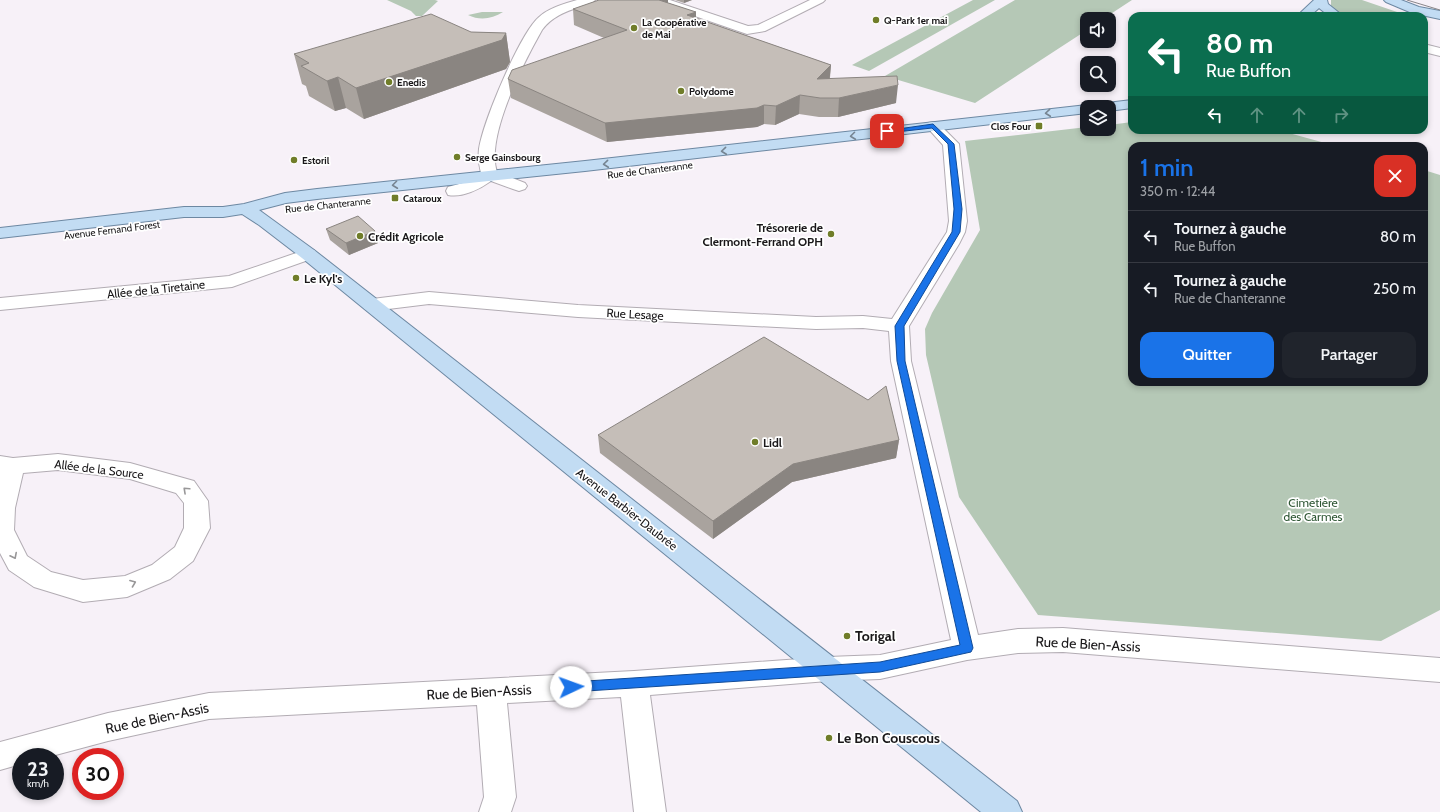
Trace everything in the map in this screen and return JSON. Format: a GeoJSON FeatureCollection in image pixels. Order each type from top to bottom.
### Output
{"type":"FeatureCollection","features":[{"type":"Feature","properties":{"kind":"main road"},"geometry":{"type":"LineString","coordinates":[[1307,12],[1320,0],[1323,6],[1331,12]]}},
{"type":"Feature","properties":{"kind":"main road"},"geometry":{"type":"LineString","coordinates":[[1392,1],[1423,5],[1440,18]]}},
{"type":"Feature","properties":{"kind":"main road"},"geometry":{"type":"LineString","coordinates":[[1408,12],[1423,5]]}},
{"type":"Feature","properties":{"kind":"main road"},"geometry":{"type":"LineString","coordinates":[[1428,22],[1440,18]]}},
{"type":"Feature","properties":{"kind":"main road"},"geometry":{"type":"LineString","coordinates":[[1116,106],[1128,104]]}},
{"type":"Feature","properties":{"kind":"main road","name":"Rue de Chanteranne"},"geometry":{"type":"LineString","coordinates":[[245,210],[289,211],[454,191],[519,186],[939,131],[1080,110]]}},
{"type":"Feature","properties":{"kind":"main road"},"geometry":{"type":"LineString","coordinates":[[1116,117],[1128,116]]}},
{"type":"Feature","properties":{"kind":"main road","name":"Rue de Chanteranne"},"geometry":{"type":"LineString","coordinates":[[245,210],[285,198],[490,176],[939,131],[1080,121]]}},
{"type":"Feature","properties":{"kind":"main road","name":"Avenue Fernand Forest"},"geometry":{"type":"LineString","coordinates":[[0,233],[184,212],[223,212],[245,210]]}},
{"type":"Feature","properties":{"kind":"main road","name":"Avenue Barbier-Daubrée"},"geometry":{"type":"LineString","coordinates":[[245,210],[265,221],[372,304],[1006,812]]}},
{"type":"Feature","properties":{"kind":"main road","name":"Avenue Fernand Forest"},"geometry":{"type":"LineString","coordinates":[[0,243],[187,221],[223,212]]}},
{"type":"Feature","properties":{"kind":"street"},"geometry":{"type":"LineString","coordinates":[[490,176],[486,156],[489,135],[499,108],[536,29],[546,18],[570,6],[589,0]]}},
{"type":"Feature","properties":{"kind":"street"},"geometry":{"type":"LineString","coordinates":[[658,0],[746,30],[761,28],[819,0]]}},
{"type":"Feature","properties":{"kind":"street"},"geometry":{"type":"LineString","coordinates":[[1428,49],[1440,52]]}},
{"type":"Feature","properties":{"kind":"street"},"geometry":{"type":"LineString","coordinates":[[939,131],[951,144],[958,209],[956,232],[899,326],[901,361],[967,648]]}},
{"type":"Feature","properties":{"kind":"street"},"geometry":{"type":"LineString","coordinates":[[454,191],[476,184],[490,176],[519,186]]}},
{"type":"Feature","properties":{"kind":"street","name":"Allée de la Tiretaine"},"geometry":{"type":"LineString","coordinates":[[0,304],[232,281],[308,254]]}},
{"type":"Feature","properties":{"kind":"street","name":"Rue Lesage"},"geometry":{"type":"LineString","coordinates":[[372,304],[429,298],[578,311],[816,323],[863,322],[899,326]]}},
{"type":"Feature","properties":{"kind":"street","name":"Allée de la Source"},"geometry":{"type":"LineString","coordinates":[[58,462],[130,471],[169,480],[185,487],[196,501],[197,528],[184,554],[161,572],[127,586],[83,591],[43,580],[18,563],[1,530],[7,465],[58,462]]}},
{"type":"Feature","properties":{"kind":"street","name":"Rue de Bien-Assis"},"geometry":{"type":"LineString","coordinates":[[0,756],[108,727],[209,706],[634,684],[828,669],[880,667],[967,648],[1018,641],[1063,640],[1440,670]]}},
{"type":"Feature","properties":{"kind":"street"},"geometry":{"type":"LineString","coordinates":[[634,684],[650,812]]}},
{"type":"Feature","properties":{"kind":"street"},"geometry":{"type":"LineString","coordinates":[[491,691],[500,797],[495,812]]}},
{"type":"Feature","properties":{"kind":"green space"},"geometry":{"type":"Polygon","coordinates":[[[387,0],[438,1],[422,16],[416,16],[411,11],[387,0]]]}},
{"type":"Feature","properties":{"kind":"green space"},"geometry":{"type":"Polygon","coordinates":[[[973,0],[995,0],[869,71],[852,65],[973,0]]]}},
{"type":"Feature","properties":{"kind":"green space"},"geometry":{"type":"Polygon","coordinates":[[[1015,0],[1132,0],[1114,12],[1080,12],[1080,35],[975,103],[885,76],[1015,0]]]}},
{"type":"Feature","properties":{"kind":"green space"},"geometry":{"type":"Polygon","coordinates":[[[1331,0],[1362,0],[1397,12],[1337,12],[1331,8],[1331,0]]]}},
{"type":"Feature","properties":{"kind":"green space"},"geometry":{"type":"Polygon","coordinates":[[[482,12],[503,12],[495,16],[481,19],[468,15],[482,12]]]}},
{"type":"Feature","properties":{"kind":"green space","name":"Cimetière des Carmes"},"geometry":{"type":"Polygon","coordinates":[[[1128,123],[1128,134],[1292,134],[1322,142],[1128,142],[1128,386],[1428,386],[1428,171],[1440,175],[1440,610],[1381,641],[1038,615],[959,497],[926,355],[925,329],[932,313],[980,230],[965,141],[1080,128],[1080,136],[1116,136],[1116,124],[1128,123]]]}},
{"type":"Feature","properties":{"kind":"building","name":"Polydome"},"geometry":{"type":"Polygon","coordinates":[[[599,0],[659,0],[696,12],[687,15],[831,65],[817,79],[897,76],[898,85],[839,98],[820,98],[800,95],[776,106],[764,105],[757,108],[605,123],[508,79],[512,70],[627,30],[573,9],[599,0]]]}},
{"type":"Feature","properties":{"kind":"building"},"geometry":{"type":"Polygon","coordinates":[[[431,14],[471,32],[506,33],[502,40],[356,88],[338,77],[327,81],[301,66],[309,63],[294,54],[431,14]]]}},
{"type":"Feature","properties":{"kind":"building"},"geometry":{"type":"Polygon","coordinates":[[[358,216],[375,231],[346,243],[326,229],[358,216]]]}},
{"type":"Feature","properties":{"kind":"building","name":"Lidl"},"geometry":{"type":"Polygon","coordinates":[[[764,337],[868,400],[886,386],[899,440],[793,464],[713,521],[598,435],[764,337]]]}},
{"type":"Feature","properties":{"kind":"tram line"},"geometry":{"type":"LineString","coordinates":[[1407,0],[1440,10]]}},
{"type":"Feature","properties":{"kind":"place","name":"Q-Park 1er mai"},"geometry":{"type":"Point","coordinates":[876,20]}},
{"type":"Feature","properties":{"kind":"place","name":"La Coopérative de Mai"},"geometry":{"type":"Point","coordinates":[634,28]}},
{"type":"Feature","properties":{"kind":"place","name":"Enedis"},"geometry":{"type":"Point","coordinates":[389,82]}},
{"type":"Feature","properties":{"kind":"place","name":"Polydome"},"geometry":{"type":"Point","coordinates":[681,91]}},
{"type":"Feature","properties":{"kind":"place","name":"Clos Four"},"geometry":{"type":"Point","coordinates":[1039,126]}},
{"type":"Feature","properties":{"kind":"place","name":"Serge Gainsbourg"},"geometry":{"type":"Point","coordinates":[457,157]}},
{"type":"Feature","properties":{"kind":"place","name":"Estoril"},"geometry":{"type":"Point","coordinates":[294,160]}},
{"type":"Feature","properties":{"kind":"place","name":"Cataroux"},"geometry":{"type":"Point","coordinates":[395,198]}},
{"type":"Feature","properties":{"kind":"place","name":"Trésorerie de Clermont-Ferrand OPH"},"geometry":{"type":"Point","coordinates":[831,234]}},
{"type":"Feature","properties":{"kind":"place","name":"Crédit Agricole"},"geometry":{"type":"Point","coordinates":[360,236]}},
{"type":"Feature","properties":{"kind":"place","name":"Le Kyl's"},"geometry":{"type":"Point","coordinates":[296,278]}},
{"type":"Feature","properties":{"kind":"place","name":"Lidl"},"geometry":{"type":"Point","coordinates":[755,442]}},
{"type":"Feature","properties":{"kind":"place","name":"Torigal"},"geometry":{"type":"Point","coordinates":[847,636]}},
{"type":"Feature","properties":{"kind":"place","name":"Le Bon Couscous"},"geometry":{"type":"Point","coordinates":[829,738]}},
{"type":"Feature","properties":{"kind":"route"},"geometry":{"type":"LineString","coordinates":[[571,687],[634,684],[828,669],[880,667],[967,648],[901,361],[899,326],[903,317],[950,244],[956,232],[958,209],[951,144],[933,126],[887,131]]}}]}
